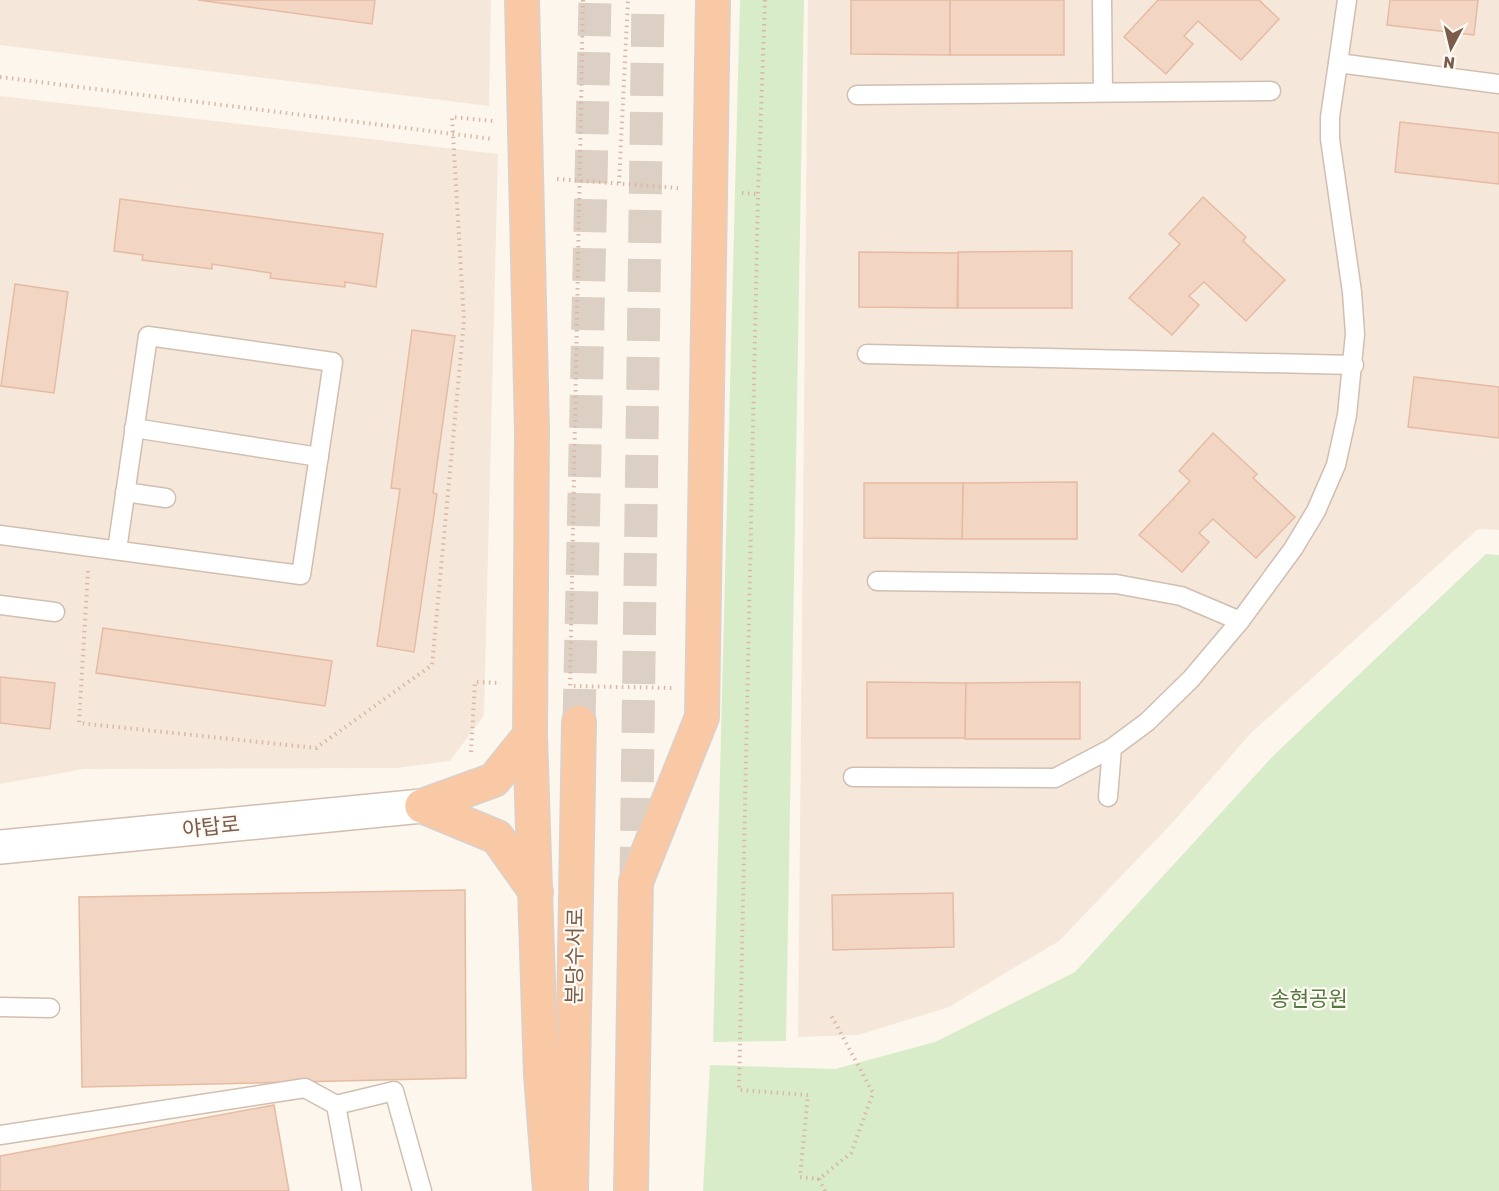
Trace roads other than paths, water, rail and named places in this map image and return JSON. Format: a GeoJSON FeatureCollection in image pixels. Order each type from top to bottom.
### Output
{"type":"FeatureCollection","features":[{"type":"Feature","properties":{"kind":"highway"},"geometry":{"type":"LineString","coordinates":[[522,0],[532,431],[530,735],[541,1075],[550,1191]]}},
{"type":"Feature","properties":{"kind":"highway"},"geometry":{"type":"LineString","coordinates":[[632,1191],[636,882],[702,717],[713,0]]}},
{"type":"Feature","properties":{"kind":"highway","name":"분당수서로"},"geometry":{"type":"LineString","coordinates":[[571,1191],[579,722]]}},
{"type":"Feature","properties":{"kind":"highway"},"geometry":{"type":"LineString","coordinates":[[422,806],[494,780],[530,735]]}},
{"type":"Feature","properties":{"kind":"highway"},"geometry":{"type":"LineString","coordinates":[[422,806],[497,837],[536,892]]}},
{"type":"Feature","properties":{"kind":"street","name":"야탑로"},"geometry":{"type":"LineString","coordinates":[[0,847],[422,806]]}},
{"type":"Feature","properties":{"kind":"lane"},"geometry":{"type":"LineString","coordinates":[[1102,0],[1103,92]]}},
{"type":"Feature","properties":{"kind":"lane"},"geometry":{"type":"LineString","coordinates":[[853,777],[1055,778],[1112,748],[1171,700],[1240,621],[1293,549],[1328,488],[1336,465],[1354,364],[1352,292],[1330,139],[1330,117],[1347,0]]}},
{"type":"Feature","properties":{"kind":"lane"},"geometry":{"type":"LineString","coordinates":[[1338,63],[1499,84]]}},
{"type":"Feature","properties":{"kind":"lane"},"geometry":{"type":"LineString","coordinates":[[857,95],[1271,91]]}},
{"type":"Feature","properties":{"kind":"lane"},"geometry":{"type":"LineString","coordinates":[[0,535],[301,575],[333,362],[148,336],[117,550]]}},
{"type":"Feature","properties":{"kind":"lane"},"geometry":{"type":"LineString","coordinates":[[867,354],[1354,364]]}},
{"type":"Feature","properties":{"kind":"lane"},"geometry":{"type":"LineString","coordinates":[[135,428],[319,457]]}},
{"type":"Feature","properties":{"kind":"lane"},"geometry":{"type":"LineString","coordinates":[[125,492],[166,498]]}},
{"type":"Feature","properties":{"kind":"lane"},"geometry":{"type":"LineString","coordinates":[[877,581],[1116,584],[1180,596],[1240,621]]}},
{"type":"Feature","properties":{"kind":"lane"},"geometry":{"type":"LineString","coordinates":[[0,605],[55,612]]}},
{"type":"Feature","properties":{"kind":"lane"},"geometry":{"type":"LineString","coordinates":[[1108,797],[1112,748]]}},
{"type":"Feature","properties":{"kind":"lane"},"geometry":{"type":"LineString","coordinates":[[0,1007],[50,1008]]}},
{"type":"Feature","properties":{"kind":"lane"},"geometry":{"type":"LineString","coordinates":[[0,1135],[305,1088],[336,1105],[394,1091],[422,1191]]}},
{"type":"Feature","properties":{"kind":"lane"},"geometry":{"type":"LineString","coordinates":[[336,1105],[352,1191]]}},
{"type":"Feature","properties":{"kind":"tunnel"},"geometry":{"type":"LineString","coordinates":[[579,722],[595,0]]}},
{"type":"Feature","properties":{"kind":"tunnel"},"geometry":{"type":"LineString","coordinates":[[636,880],[648,0]]}},
{"type":"Feature","properties":{"kind":"park label","name":"송현공원"},"geometry":{"type":"Point","coordinates":[1309,999]}}]}
